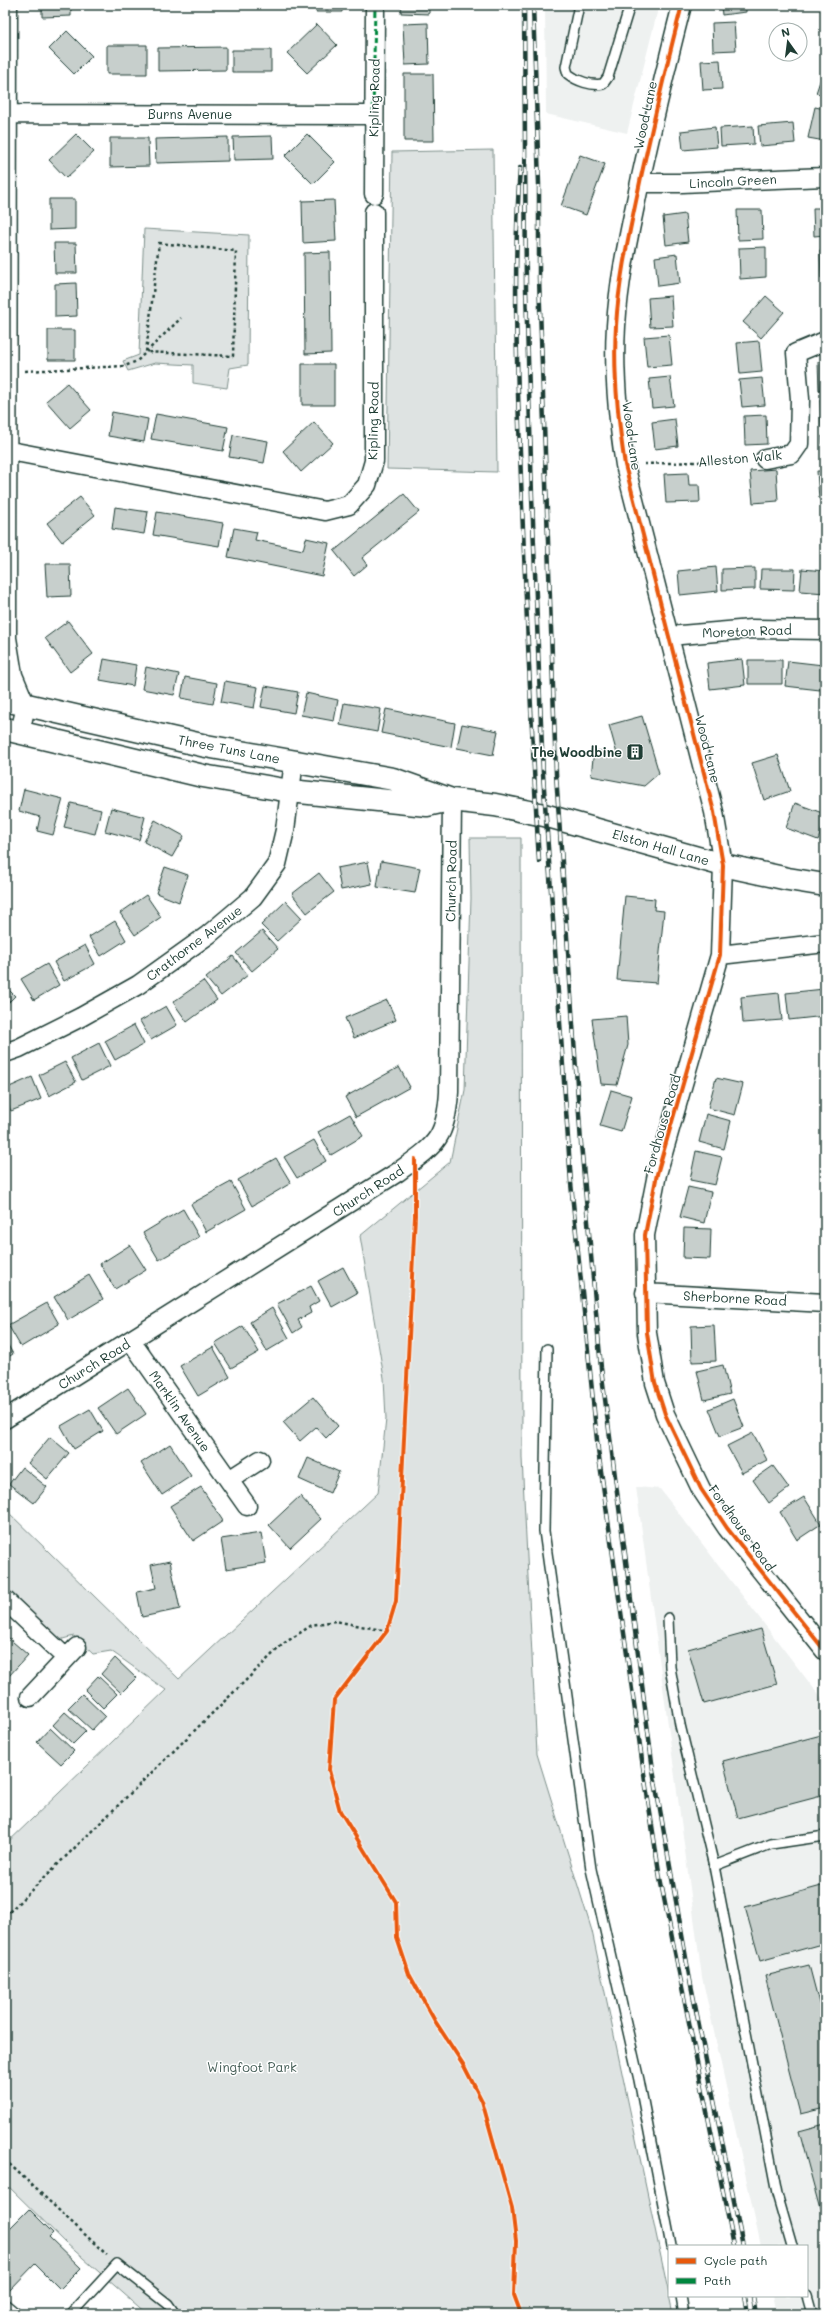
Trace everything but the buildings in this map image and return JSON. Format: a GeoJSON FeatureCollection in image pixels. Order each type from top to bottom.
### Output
{"type":"FeatureCollection","features":[{"type":"Feature","properties":{"kind":"street"},"geometry":{"type":"LineString","coordinates":[[8,5],[6,114],[6,641],[13,675],[26,706],[12,731]]}},
{"type":"Feature","properties":{"kind":"street","name":"Kipling Road"},"geometry":{"type":"LineString","coordinates":[[374,194],[373,115],[375,5]]}},
{"type":"Feature","properties":{"kind":"street","name":"Wood Lane"},"geometry":{"type":"LineString","coordinates":[[682,5],[624,257],[616,328],[618,405],[625,465],[641,533],[714,812],[724,865]]}},
{"type":"Feature","properties":{"kind":"street","name":"Burns Avenue"},"geometry":{"type":"LineString","coordinates":[[6,114],[373,115]]}},
{"type":"Feature","properties":{"kind":"street","name":"Lincoln Green"},"geometry":{"type":"LineString","coordinates":[[640,183],[682,184],[825,177]]}},
{"type":"Feature","properties":{"kind":"street","name":"Kipling Road"},"geometry":{"type":"LineString","coordinates":[[6,450],[325,511],[349,506],[367,485],[374,461],[374,212]]}},
{"type":"Feature","properties":{"kind":"street","name":"Alleston Walk"},"geometry":{"type":"LineString","coordinates":[[765,459],[792,454],[799,444],[800,399],[796,353],[825,341]]}},
{"type":"Feature","properties":{"kind":"street","name":"Moreton Road"},"geometry":{"type":"LineString","coordinates":[[669,636],[751,629],[825,630]]}},
{"type":"Feature","properties":{"kind":"street","name":"Three Tuns Lane"},"geometry":{"type":"LineString","coordinates":[[5,700],[206,746],[393,779],[452,800],[495,805],[544,815]]}},
{"type":"Feature","properties":{"kind":"street","name":"Three Tuns Lane"},"geometry":{"type":"LineString","coordinates":[[12,731],[203,776],[290,791],[427,804],[452,800]]}},
{"type":"Feature","properties":{"kind":"street","name":"Crathorne Avenue"},"geometry":{"type":"LineString","coordinates":[[5,1053],[19,1048],[74,1021],[138,985],[208,935],[253,897],[277,864],[285,830],[294,762]]}},
{"type":"Feature","properties":{"kind":"street","name":"Church Road"},"geometry":{"type":"LineString","coordinates":[[5,1419],[398,1172],[429,1150],[443,1132],[448,1110],[449,1092],[452,800]]}},
{"type":"Feature","properties":{"kind":"street","name":"Elston Hall Lane"},"geometry":{"type":"LineString","coordinates":[[544,815],[724,865],[788,879],[825,885]]}},
{"type":"Feature","properties":{"kind":"street","name":"Fordhouse Road"},"geometry":{"type":"LineString","coordinates":[[724,865],[720,955],[657,1174],[645,1235],[647,1333],[655,1382],[665,1414],[698,1483],[727,1528],[825,1651]]}},
{"type":"Feature","properties":{"kind":"street"},"geometry":{"type":"LineString","coordinates":[[720,955],[825,943]]}},
{"type":"Feature","properties":{"kind":"street","name":"Sherborne Road"},"geometry":{"type":"LineString","coordinates":[[645,1293],[825,1303]]}},
{"type":"Feature","properties":{"kind":"street","name":"Marklin Avenue"},"geometry":{"type":"LineString","coordinates":[[131,1341],[247,1506]]}},
{"type":"Feature","properties":{"kind":"street"},"geometry":{"type":"LineString","coordinates":[[229,1480],[260,1460]]}},
{"type":"Feature","properties":{"kind":"street"},"geometry":{"type":"LineString","coordinates":[[5,1600],[71,1653],[30,1697]]}},
{"type":"Feature","properties":{"kind":"lane"},"geometry":{"type":"LineString","coordinates":[[579,5],[566,67],[568,74],[575,79],[596,85],[603,84],[608,77],[630,5]]}},
{"type":"Feature","properties":{"kind":"lane"},"geometry":{"type":"LineString","coordinates":[[547,1349],[544,1531],[591,1869],[639,2080],[671,2245]]}},
{"type":"Feature","properties":{"kind":"lane"},"geometry":{"type":"LineString","coordinates":[[668,1618],[670,1667],[680,1724],[714,1866],[777,2194],[792,2245]]}},
{"type":"Feature","properties":{"kind":"lane"},"geometry":{"type":"LineString","coordinates":[[714,1866],[771,1844],[825,1836]]}},
{"type":"Feature","properties":{"kind":"lane"},"geometry":{"type":"LineString","coordinates":[[71,2314],[117,2264],[168,2304],[175,2314]]}},
{"type":"Feature","properties":{"kind":"lane"},"geometry":{"type":"LineString","coordinates":[[681,2297],[684,2314]]}},
{"type":"Feature","properties":{"kind":"lane"},"geometry":{"type":"LineString","coordinates":[[807,2297],[812,2314]]}},
{"type":"Feature","properties":{"kind":"lane"},"geometry":{"type":"LineString","coordinates":[[5,2304],[17,2314]]}},
{"type":"Feature","properties":{"kind":"path"},"geometry":{"type":"LineString","coordinates":[[159,243],[236,251],[233,356],[146,352],[159,243]]}},
{"type":"Feature","properties":{"kind":"path"},"geometry":{"type":"LineString","coordinates":[[7,371],[63,370],[125,366],[137,361],[181,318]]}},
{"type":"Feature","properties":{"kind":"path"},"geometry":{"type":"LineString","coordinates":[[5,1916],[283,1644],[312,1625],[335,1620],[387,1631]]}},
{"type":"Feature","properties":{"kind":"path"},"geometry":{"type":"LineString","coordinates":[[382,1638],[387,1631],[388,1625]]}},
{"type":"Feature","properties":{"kind":"path"},"geometry":{"type":"LineString","coordinates":[[5,2160],[117,2264]]}},
{"type":"Feature","properties":{"kind":"shaded area"},"geometry":{"type":"Polygon","coordinates":[[[545,5],[659,5],[627,133],[546,114],[545,5]]]}},
{"type":"Feature","properties":{"kind":"shaded area"},"geometry":{"type":"Polygon","coordinates":[[[636,1487],[660,1489],[825,1703],[825,2314],[776,2314],[772,2297],[808,2297],[808,2245],[761,2245],[702,1977],[636,1487]]]}},
{"type":"Feature","properties":{"kind":"green space"},"geometry":{"type":"Polygon","coordinates":[[[493,150],[497,472],[387,469],[392,152],[493,150]]]}},
{"type":"Feature","properties":{"kind":"green space"},"geometry":{"type":"Polygon","coordinates":[[[144,229],[249,235],[248,365],[230,368],[227,388],[193,383],[193,365],[155,363],[128,371],[123,361],[139,355],[144,229]]]}},
{"type":"Feature","properties":{"kind":"green space","name":"Wingfoot Park"},"geometry":{"type":"Polygon","coordinates":[[[470,838],[521,838],[522,1458],[537,1754],[592,1931],[668,2290],[668,2297],[669,2297],[673,2314],[147,2314],[67,2244],[5,2183],[5,1845],[166,1690],[111,1651],[93,1654],[74,1636],[59,1640],[5,1590],[5,1509],[179,1679],[378,1493],[386,1419],[384,1378],[360,1236],[450,1162],[465,1090],[471,898],[470,838]]]}},
{"type":"Feature","properties":{"kind":"railway"},"geometry":{"type":"LineString","coordinates":[[524,5],[526,288],[532,496],[543,774],[571,1183],[598,1450],[660,1878],[734,2245]]}},
{"type":"Feature","properties":{"kind":"railway"},"geometry":{"type":"LineString","coordinates":[[533,5],[539,184],[539,278],[556,774],[581,1143],[601,1368],[653,1770],[689,1975],[743,2245]]}},
{"type":"Feature","properties":{"kind":"railway"},"geometry":{"type":"LineString","coordinates":[[520,168],[516,252],[518,379],[522,506],[539,861]]}},
{"type":"Feature","properties":{"kind":"railway"},"geometry":{"type":"LineString","coordinates":[[744,2297],[747,2314]]}},
{"type":"Feature","properties":{"kind":"railway"},"geometry":{"type":"LineString","coordinates":[[753,2297],[756,2314]]}},
{"type":"Feature","properties":{"kind":"marked path"},"geometry":{"type":"LineString","coordinates":[[373,115],[375,5]]}},
{"type":"Feature","properties":{"kind":"cycle path"},"geometry":{"type":"LineString","coordinates":[[682,5],[641,177],[626,251],[616,326],[615,361],[618,413],[625,465],[714,812],[723,865],[720,955],[657,1174],[645,1235],[647,1333],[655,1383],[665,1414],[701,1489],[727,1528],[825,1651]]}},
{"type":"Feature","properties":{"kind":"cycle path"},"geometry":{"type":"LineString","coordinates":[[415,1159],[415,1216],[396,1601],[387,1631],[334,1700],[329,1770],[340,1811],[396,1902],[397,1938],[409,1974],[435,2021],[463,2064],[482,2101],[512,2208],[516,2241],[514,2295],[521,2314]]}},
{"type":"Feature","properties":{"kind":"place","name":"The Woodbine"},"geometry":{"type":"Point","coordinates":[635,752]}}]}
